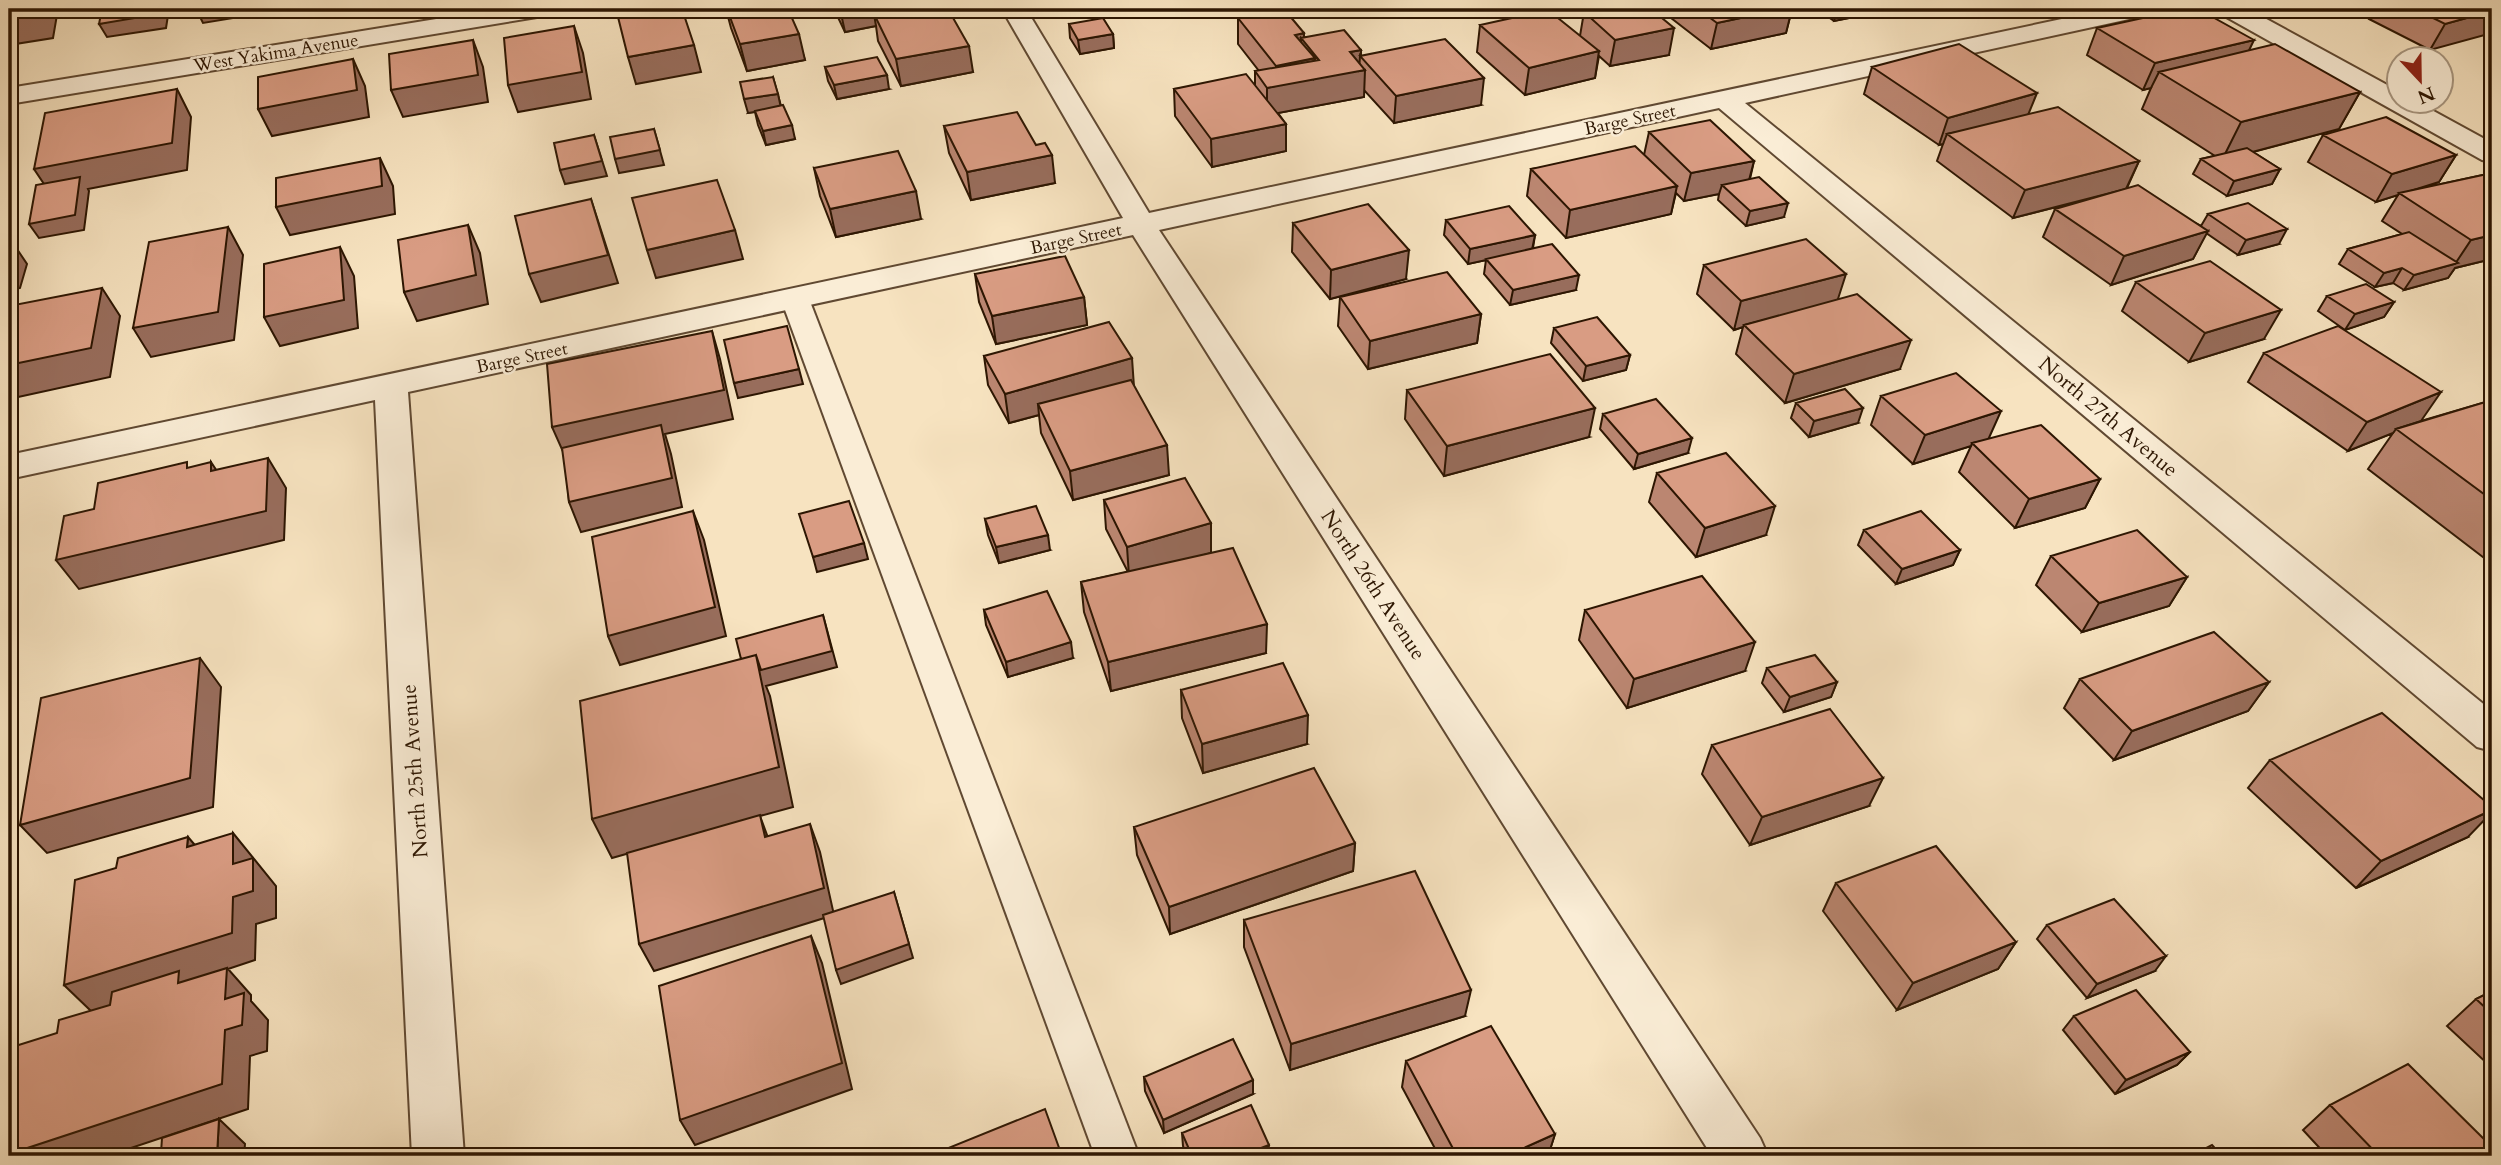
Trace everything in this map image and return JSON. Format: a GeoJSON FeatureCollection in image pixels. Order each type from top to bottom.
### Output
{"type":"FeatureCollection","features":[{"type":"Feature","properties":{"kind":"street","name":"West Yakima Avenue"},"geometry":{"type":"LineString","coordinates":[[9,96],[543,9]]}},
{"type":"Feature","properties":{"kind":"street","name":"North 26th Avenue"},"geometry":{"type":"LineString","coordinates":[[1014,9],[1142,226],[1742,1156]]}},
{"type":"Feature","properties":{"kind":"street","name":"Barge Street"},"geometry":{"type":"LineString","coordinates":[[9,467],[1142,226],[2143,9]]}},
{"type":"Feature","properties":{"kind":"street"},"geometry":{"type":"LineString","coordinates":[[2230,9],[2492,154]]}},
{"type":"Feature","properties":{"kind":"street","name":"North 27th Avenue"},"geometry":{"type":"LineString","coordinates":[[1724,99],[2492,735]]}},
{"type":"Feature","properties":{"kind":"street","name":"North 25th Avenue"},"geometry":{"type":"LineString","coordinates":[[391,385],[438,1156]]}},
{"type":"Feature","properties":{"kind":"lane"},"geometry":{"type":"LineString","coordinates":[[795,299],[1117,1156]]}},
{"type":"Feature","properties":{"kind":"building"},"geometry":{"type":"Polygon","coordinates":[[[9,9],[38,9],[38,11],[9,16],[9,9]]]}},
{"type":"Feature","properties":{"kind":"building"},"geometry":{"type":"Polygon","coordinates":[[[102,9],[160,9],[159,14],[99,24],[102,9]]]}},
{"type":"Feature","properties":{"kind":"building"},"geometry":{"type":"Polygon","coordinates":[[[645,9],[682,9],[694,45],[628,57],[617,13],[645,9]]]}},
{"type":"Feature","properties":{"kind":"building"},"geometry":{"type":"Polygon","coordinates":[[[727,9],[788,9],[799,34],[740,44],[727,9]]]}},
{"type":"Feature","properties":{"kind":"building"},"geometry":{"type":"Polygon","coordinates":[[[906,9],[948,9],[969,46],[896,59],[874,14],[906,9]]]}},
{"type":"Feature","properties":{"kind":"building"},"geometry":{"type":"Polygon","coordinates":[[[1284,9],[1304,33],[1295,35],[1315,58],[1276,66],[1238,18],[1284,9]]]}},
{"type":"Feature","properties":{"kind":"building"},"geometry":{"type":"Polygon","coordinates":[[[1602,9],[1651,9],[1674,28],[1615,40],[1584,12],[1602,9]]]}},
{"type":"Feature","properties":{"kind":"building"},"geometry":{"type":"Polygon","coordinates":[[[1698,9],[1784,9],[1717,23],[1698,9]]]}},
{"type":"Feature","properties":{"kind":"building"},"geometry":{"type":"Polygon","coordinates":[[[2184,9],[2198,9],[2254,40],[2155,63],[2097,28],[2184,9]]]}},
{"type":"Feature","properties":{"kind":"building"},"geometry":{"type":"Polygon","coordinates":[[[2415,9],[2492,9],[2492,11],[2445,24],[2415,9]]]}},
{"type":"Feature","properties":{"kind":"building"},"geometry":{"type":"Polygon","coordinates":[[[1548,10],[1599,51],[1529,68],[1480,25],[1548,10]]]}},
{"type":"Feature","properties":{"kind":"building"},"geometry":{"type":"Polygon","coordinates":[[[1103,18],[1113,34],[1078,40],[1069,24],[1103,18]]]}},
{"type":"Feature","properties":{"kind":"building"},"geometry":{"type":"Polygon","coordinates":[[[574,26],[582,72],[508,85],[504,38],[574,26]]]}},
{"type":"Feature","properties":{"kind":"building"},"geometry":{"type":"Polygon","coordinates":[[[1344,30],[1361,50],[1350,52],[1365,70],[1267,88],[1255,71],[1319,60],[1301,38],[1344,30]]]}},
{"type":"Feature","properties":{"kind":"building"},"geometry":{"type":"Polygon","coordinates":[[[1445,39],[1484,78],[1396,96],[1360,56],[1445,39]]]}},
{"type":"Feature","properties":{"kind":"building"},"geometry":{"type":"Polygon","coordinates":[[[473,40],[478,75],[391,90],[389,54],[473,40]]]}},
{"type":"Feature","properties":{"kind":"building"},"geometry":{"type":"Polygon","coordinates":[[[1959,44],[2037,93],[1948,118],[1872,67],[1959,44]]]}},
{"type":"Feature","properties":{"kind":"building"},"geometry":{"type":"Polygon","coordinates":[[[2275,44],[2360,92],[2241,122],[2159,72],[2275,44]]]}},
{"type":"Feature","properties":{"kind":"building"},"geometry":{"type":"Polygon","coordinates":[[[877,57],[887,75],[834,85],[825,67],[877,57]]]}},
{"type":"Feature","properties":{"kind":"building"},"geometry":{"type":"Polygon","coordinates":[[[353,59],[357,90],[258,109],[258,77],[353,59]]]}},
{"type":"Feature","properties":{"kind":"building"},"geometry":{"type":"Polygon","coordinates":[[[1246,74],[1286,124],[1211,139],[1174,89],[1246,74]]]}},
{"type":"Feature","properties":{"kind":"building"},"geometry":{"type":"Polygon","coordinates":[[[773,77],[778,94],[744,99],[740,82],[773,77]]]}},
{"type":"Feature","properties":{"kind":"building"},"geometry":{"type":"Polygon","coordinates":[[[177,89],[172,143],[34,169],[45,113],[177,89]]]}},
{"type":"Feature","properties":{"kind":"building"},"geometry":{"type":"Polygon","coordinates":[[[783,105],[792,125],[763,131],[755,111],[783,105]]]}},
{"type":"Feature","properties":{"kind":"building"},"geometry":{"type":"Polygon","coordinates":[[[2058,107],[2139,161],[2025,190],[1947,134],[2058,107]]]}},
{"type":"Feature","properties":{"kind":"building"},"geometry":{"type":"Polygon","coordinates":[[[1017,112],[1036,145],[1045,143],[1052,155],[967,172],[944,126],[1017,112]]]}},
{"type":"Feature","properties":{"kind":"building"},"geometry":{"type":"Polygon","coordinates":[[[2386,117],[2456,155],[2392,174],[2323,135],[2386,117]]]}},
{"type":"Feature","properties":{"kind":"building"},"geometry":{"type":"Polygon","coordinates":[[[1710,120],[1754,161],[1691,173],[1649,132],[1710,120]]]}},
{"type":"Feature","properties":{"kind":"building"},"geometry":{"type":"Polygon","coordinates":[[[654,129],[660,150],[615,159],[610,137],[654,129]]]}},
{"type":"Feature","properties":{"kind":"building"},"geometry":{"type":"Polygon","coordinates":[[[594,135],[602,161],[560,170],[554,143],[594,135]]]}},
{"type":"Feature","properties":{"kind":"building"},"geometry":{"type":"Polygon","coordinates":[[[1635,146],[1677,186],[1570,210],[1531,169],[1635,146]]]}},
{"type":"Feature","properties":{"kind":"building"},"geometry":{"type":"Polygon","coordinates":[[[2247,148],[2280,169],[2234,181],[2201,159],[2247,148]]]}},
{"type":"Feature","properties":{"kind":"building"},"geometry":{"type":"Polygon","coordinates":[[[898,151],[916,191],[830,209],[814,168],[898,151]]]}},
{"type":"Feature","properties":{"kind":"building"},"geometry":{"type":"Polygon","coordinates":[[[380,158],[382,186],[276,207],[276,178],[380,158]]]}},
{"type":"Feature","properties":{"kind":"building"},"geometry":{"type":"Polygon","coordinates":[[[2492,173],[2492,235],[2471,240],[2399,193],[2492,173]]]}},
{"type":"Feature","properties":{"kind":"building"},"geometry":{"type":"Polygon","coordinates":[[[80,177],[75,215],[29,224],[36,185],[80,177]]]}},
{"type":"Feature","properties":{"kind":"building"},"geometry":{"type":"Polygon","coordinates":[[[1759,177],[1788,203],[1750,211],[1722,185],[1759,177]]]}},
{"type":"Feature","properties":{"kind":"building"},"geometry":{"type":"Polygon","coordinates":[[[717,180],[735,230],[647,250],[632,198],[717,180]]]}},
{"type":"Feature","properties":{"kind":"building"},"geometry":{"type":"Polygon","coordinates":[[[2138,185],[2208,231],[2124,256],[2055,209],[2138,185]]]}},
{"type":"Feature","properties":{"kind":"building"},"geometry":{"type":"Polygon","coordinates":[[[591,199],[608,255],[529,274],[515,216],[591,199]]]}},
{"type":"Feature","properties":{"kind":"building"},"geometry":{"type":"Polygon","coordinates":[[[2248,203],[2287,229],[2246,240],[2208,214],[2248,203]]]}},
{"type":"Feature","properties":{"kind":"building"},"geometry":{"type":"Polygon","coordinates":[[[1368,204],[1409,250],[1331,270],[1293,223],[1368,204]]]}},
{"type":"Feature","properties":{"kind":"building"},"geometry":{"type":"Polygon","coordinates":[[[1509,206],[1535,235],[1470,249],[1446,220],[1509,206]]]}},
{"type":"Feature","properties":{"kind":"building"},"geometry":{"type":"Polygon","coordinates":[[[468,225],[476,275],[404,292],[398,240],[468,225]]]}},
{"type":"Feature","properties":{"kind":"building"},"geometry":{"type":"Polygon","coordinates":[[[228,227],[218,312],[133,328],[149,242],[228,227]]]}},
{"type":"Feature","properties":{"kind":"building"},"geometry":{"type":"Polygon","coordinates":[[[2409,232],[2458,263],[2414,275],[2402,268],[2384,273],[2348,249],[2409,232]]]}},
{"type":"Feature","properties":{"kind":"building"},"geometry":{"type":"Polygon","coordinates":[[[1806,239],[1846,274],[1741,301],[1704,265],[1806,239]]]}},
{"type":"Feature","properties":{"kind":"building"},"geometry":{"type":"Polygon","coordinates":[[[1552,244],[1579,275],[1513,290],[1486,259],[1552,244]]]}},
{"type":"Feature","properties":{"kind":"building"},"geometry":{"type":"Polygon","coordinates":[[[340,247],[344,300],[264,317],[264,264],[340,247]]]}},
{"type":"Feature","properties":{"kind":"building"},"geometry":{"type":"Polygon","coordinates":[[[17,249],[10,274],[9,274],[9,251],[17,249]]]}},
{"type":"Feature","properties":{"kind":"building"},"geometry":{"type":"Polygon","coordinates":[[[1065,256],[1084,297],[992,316],[975,274],[1065,256]]]}},
{"type":"Feature","properties":{"kind":"building"},"geometry":{"type":"Polygon","coordinates":[[[2210,261],[2281,310],[2205,333],[2136,282],[2210,261]]]}},
{"type":"Feature","properties":{"kind":"building"},"geometry":{"type":"Polygon","coordinates":[[[1447,272],[1481,314],[1370,341],[1340,297],[1447,272]]]}},
{"type":"Feature","properties":{"kind":"building"},"geometry":{"type":"Polygon","coordinates":[[[2366,284],[2394,302],[2355,314],[2327,296],[2366,284]]]}},
{"type":"Feature","properties":{"kind":"building"},"geometry":{"type":"Polygon","coordinates":[[[102,288],[91,348],[9,365],[9,306],[102,288]]]}},
{"type":"Feature","properties":{"kind":"building"},"geometry":{"type":"Polygon","coordinates":[[[1857,294],[1911,340],[1794,374],[1744,325],[1857,294]]]}},
{"type":"Feature","properties":{"kind":"building"},"geometry":{"type":"Polygon","coordinates":[[[1597,317],[1630,355],[1586,366],[1554,328],[1597,317]]]}},
{"type":"Feature","properties":{"kind":"building"},"geometry":{"type":"Polygon","coordinates":[[[1109,322],[1132,358],[1005,394],[984,356],[1109,322]]]}},
{"type":"Feature","properties":{"kind":"building"},"geometry":{"type":"Polygon","coordinates":[[[787,326],[799,369],[734,383],[724,340],[787,326]]]}},
{"type":"Feature","properties":{"kind":"building"},"geometry":{"type":"Polygon","coordinates":[[[2338,326],[2441,392],[2367,422],[2264,353],[2338,326]]]}},
{"type":"Feature","properties":{"kind":"building"},"geometry":{"type":"Polygon","coordinates":[[[712,331],[724,390],[552,427],[547,364],[712,331]]]}},
{"type":"Feature","properties":{"kind":"building"},"geometry":{"type":"Polygon","coordinates":[[[1550,354],[1595,408],[1447,446],[1407,390],[1550,354]]]}},
{"type":"Feature","properties":{"kind":"building"},"geometry":{"type":"Polygon","coordinates":[[[1956,373],[2001,411],[1925,435],[1881,396],[1956,373]]]}},
{"type":"Feature","properties":{"kind":"building"},"geometry":{"type":"Polygon","coordinates":[[[1131,380],[1167,445],[1070,471],[1038,404],[1131,380]]]}},
{"type":"Feature","properties":{"kind":"building"},"geometry":{"type":"Polygon","coordinates":[[[1845,389],[1863,408],[1814,421],[1796,403],[1845,389]]]}},
{"type":"Feature","properties":{"kind":"building"},"geometry":{"type":"Polygon","coordinates":[[[1656,399],[1692,438],[1638,454],[1603,414],[1656,399]]]}},
{"type":"Feature","properties":{"kind":"building"},"geometry":{"type":"Polygon","coordinates":[[[2492,400],[2492,500],[2396,429],[2492,400]]]}},
{"type":"Feature","properties":{"kind":"building"},"geometry":{"type":"Polygon","coordinates":[[[661,425],[672,478],[569,502],[562,448],[661,425]]]}},
{"type":"Feature","properties":{"kind":"building"},"geometry":{"type":"Polygon","coordinates":[[[2041,425],[2100,479],[2029,499],[1972,443],[2041,425]]]}},
{"type":"Feature","properties":{"kind":"building"},"geometry":{"type":"Polygon","coordinates":[[[1726,453],[1775,506],[1705,528],[1657,473],[1726,453]]]}},
{"type":"Feature","properties":{"kind":"building"},"geometry":{"type":"Polygon","coordinates":[[[268,458],[266,511],[56,560],[64,516],[94,509],[98,483],[187,462],[187,468],[211,462],[211,471],[268,458]]]}},
{"type":"Feature","properties":{"kind":"building"},"geometry":{"type":"Polygon","coordinates":[[[1185,478],[1211,523],[1127,547],[1104,500],[1185,478]]]}},
{"type":"Feature","properties":{"kind":"building"},"geometry":{"type":"Polygon","coordinates":[[[849,501],[864,543],[813,557],[799,514],[849,501]]]}},
{"type":"Feature","properties":{"kind":"building"},"geometry":{"type":"Polygon","coordinates":[[[1036,506],[1048,535],[996,547],[985,519],[1036,506]]]}},
{"type":"Feature","properties":{"kind":"building"},"geometry":{"type":"Polygon","coordinates":[[[693,511],[715,607],[608,636],[592,537],[693,511]]]}},
{"type":"Feature","properties":{"kind":"building"},"geometry":{"type":"Polygon","coordinates":[[[1921,511],[1960,550],[1902,569],[1864,530],[1921,511]]]}},
{"type":"Feature","properties":{"kind":"building"},"geometry":{"type":"Polygon","coordinates":[[[2137,530],[2187,577],[2099,603],[2051,556],[2137,530]]]}},
{"type":"Feature","properties":{"kind":"building"},"geometry":{"type":"Polygon","coordinates":[[[1233,548],[1267,624],[1108,662],[1081,582],[1233,548]]]}},
{"type":"Feature","properties":{"kind":"building"},"geometry":{"type":"Polygon","coordinates":[[[1702,576],[1755,642],[1634,679],[1585,610],[1702,576]]]}},
{"type":"Feature","properties":{"kind":"building"},"geometry":{"type":"Polygon","coordinates":[[[1047,591],[1071,642],[1006,662],[984,610],[1047,591]]]}},
{"type":"Feature","properties":{"kind":"building"},"geometry":{"type":"Polygon","coordinates":[[[823,615],[832,651],[761,670],[756,655],[741,659],[736,639],[823,615]]]}},
{"type":"Feature","properties":{"kind":"building"},"geometry":{"type":"Polygon","coordinates":[[[2214,632],[2269,682],[2132,731],[2080,679],[2214,632]]]}},
{"type":"Feature","properties":{"kind":"building"},"geometry":{"type":"Polygon","coordinates":[[[756,655],[779,767],[592,819],[580,701],[756,655]]]}},
{"type":"Feature","properties":{"kind":"building"},"geometry":{"type":"Polygon","coordinates":[[[1815,655],[1837,682],[1790,697],[1767,668],[1815,655]]]}},
{"type":"Feature","properties":{"kind":"building"},"geometry":{"type":"Polygon","coordinates":[[[200,658],[190,778],[20,825],[41,698],[200,658]]]}},
{"type":"Feature","properties":{"kind":"building"},"geometry":{"type":"Polygon","coordinates":[[[1283,663],[1308,715],[1202,744],[1181,690],[1283,663]]]}},
{"type":"Feature","properties":{"kind":"building"},"geometry":{"type":"Polygon","coordinates":[[[1830,709],[1883,778],[1762,817],[1712,745],[1830,709]]]}},
{"type":"Feature","properties":{"kind":"building"},"geometry":{"type":"Polygon","coordinates":[[[2382,713],[2492,807],[2492,810],[2381,861],[2270,760],[2382,713]]]}},
{"type":"Feature","properties":{"kind":"building"},"geometry":{"type":"Polygon","coordinates":[[[1314,768],[1355,843],[1169,907],[1134,827],[1314,768]]]}},
{"type":"Feature","properties":{"kind":"building"},"geometry":{"type":"Polygon","coordinates":[[[760,815],[765,837],[810,824],[824,888],[639,944],[627,853],[760,815]]]}},
{"type":"Feature","properties":{"kind":"building"},"geometry":{"type":"Polygon","coordinates":[[[233,833],[233,864],[253,858],[253,891],[233,897],[232,933],[64,985],[75,880],[116,868],[118,858],[188,837],[187,847],[233,833]]]}},
{"type":"Feature","properties":{"kind":"building"},"geometry":{"type":"Polygon","coordinates":[[[1936,846],[2016,942],[1913,983],[1836,883],[1936,846]]]}},
{"type":"Feature","properties":{"kind":"building"},"geometry":{"type":"Polygon","coordinates":[[[1415,871],[1471,990],[1291,1044],[1244,920],[1415,871]]]}},
{"type":"Feature","properties":{"kind":"building"},"geometry":{"type":"Polygon","coordinates":[[[894,892],[909,944],[836,970],[823,915],[894,892]]]}},
{"type":"Feature","properties":{"kind":"building"},"geometry":{"type":"Polygon","coordinates":[[[2114,899],[2166,956],[2097,984],[2047,925],[2114,899]]]}},
{"type":"Feature","properties":{"kind":"building"},"geometry":{"type":"Polygon","coordinates":[[[811,936],[842,1063],[680,1120],[659,986],[811,936]]]}},
{"type":"Feature","properties":{"kind":"building"},"geometry":{"type":"Polygon","coordinates":[[[227,968],[225,999],[244,993],[242,1025],[225,1030],[222,1084],[9,1154],[9,1048],[57,1033],[59,1020],[110,1005],[112,992],[179,971],[178,983],[227,968]]]}},
{"type":"Feature","properties":{"kind":"building"},"geometry":{"type":"Polygon","coordinates":[[[2136,990],[2190,1052],[2126,1080],[2074,1016],[2136,990]]]}},
{"type":"Feature","properties":{"kind":"building"},"geometry":{"type":"Polygon","coordinates":[[[2492,991],[2492,1014],[2476,999],[2492,991]]]}},
{"type":"Feature","properties":{"kind":"building"},"geometry":{"type":"Polygon","coordinates":[[[1491,1026],[1555,1134],[1506,1156],[1457,1156],[1406,1061],[1491,1026]]]}},
{"type":"Feature","properties":{"kind":"building"},"geometry":{"type":"Polygon","coordinates":[[[1233,1039],[1253,1080],[1163,1120],[1144,1077],[1233,1039]]]}},
{"type":"Feature","properties":{"kind":"building"},"geometry":{"type":"Polygon","coordinates":[[[2408,1064],[2492,1147],[2492,1156],[2379,1156],[2330,1105],[2408,1064]]]}},
{"type":"Feature","properties":{"kind":"building"},"geometry":{"type":"Polygon","coordinates":[[[1251,1105],[1269,1145],[1240,1156],[1192,1156],[1182,1133],[1251,1105]]]}},
{"type":"Feature","properties":{"kind":"building"},"geometry":{"type":"Polygon","coordinates":[[[1045,1109],[1062,1156],[937,1156],[936,1153],[1045,1109]]]}},
{"type":"Feature","properties":{"kind":"building"},"geometry":{"type":"Polygon","coordinates":[[[219,1119],[217,1156],[151,1156],[161,1153],[162,1138],[219,1119]]]}},
{"type":"Feature","properties":{"kind":"building"},"geometry":{"type":"Polygon","coordinates":[[[2212,1145],[2222,1156],[2191,1156],[2212,1145]]]}}]}
